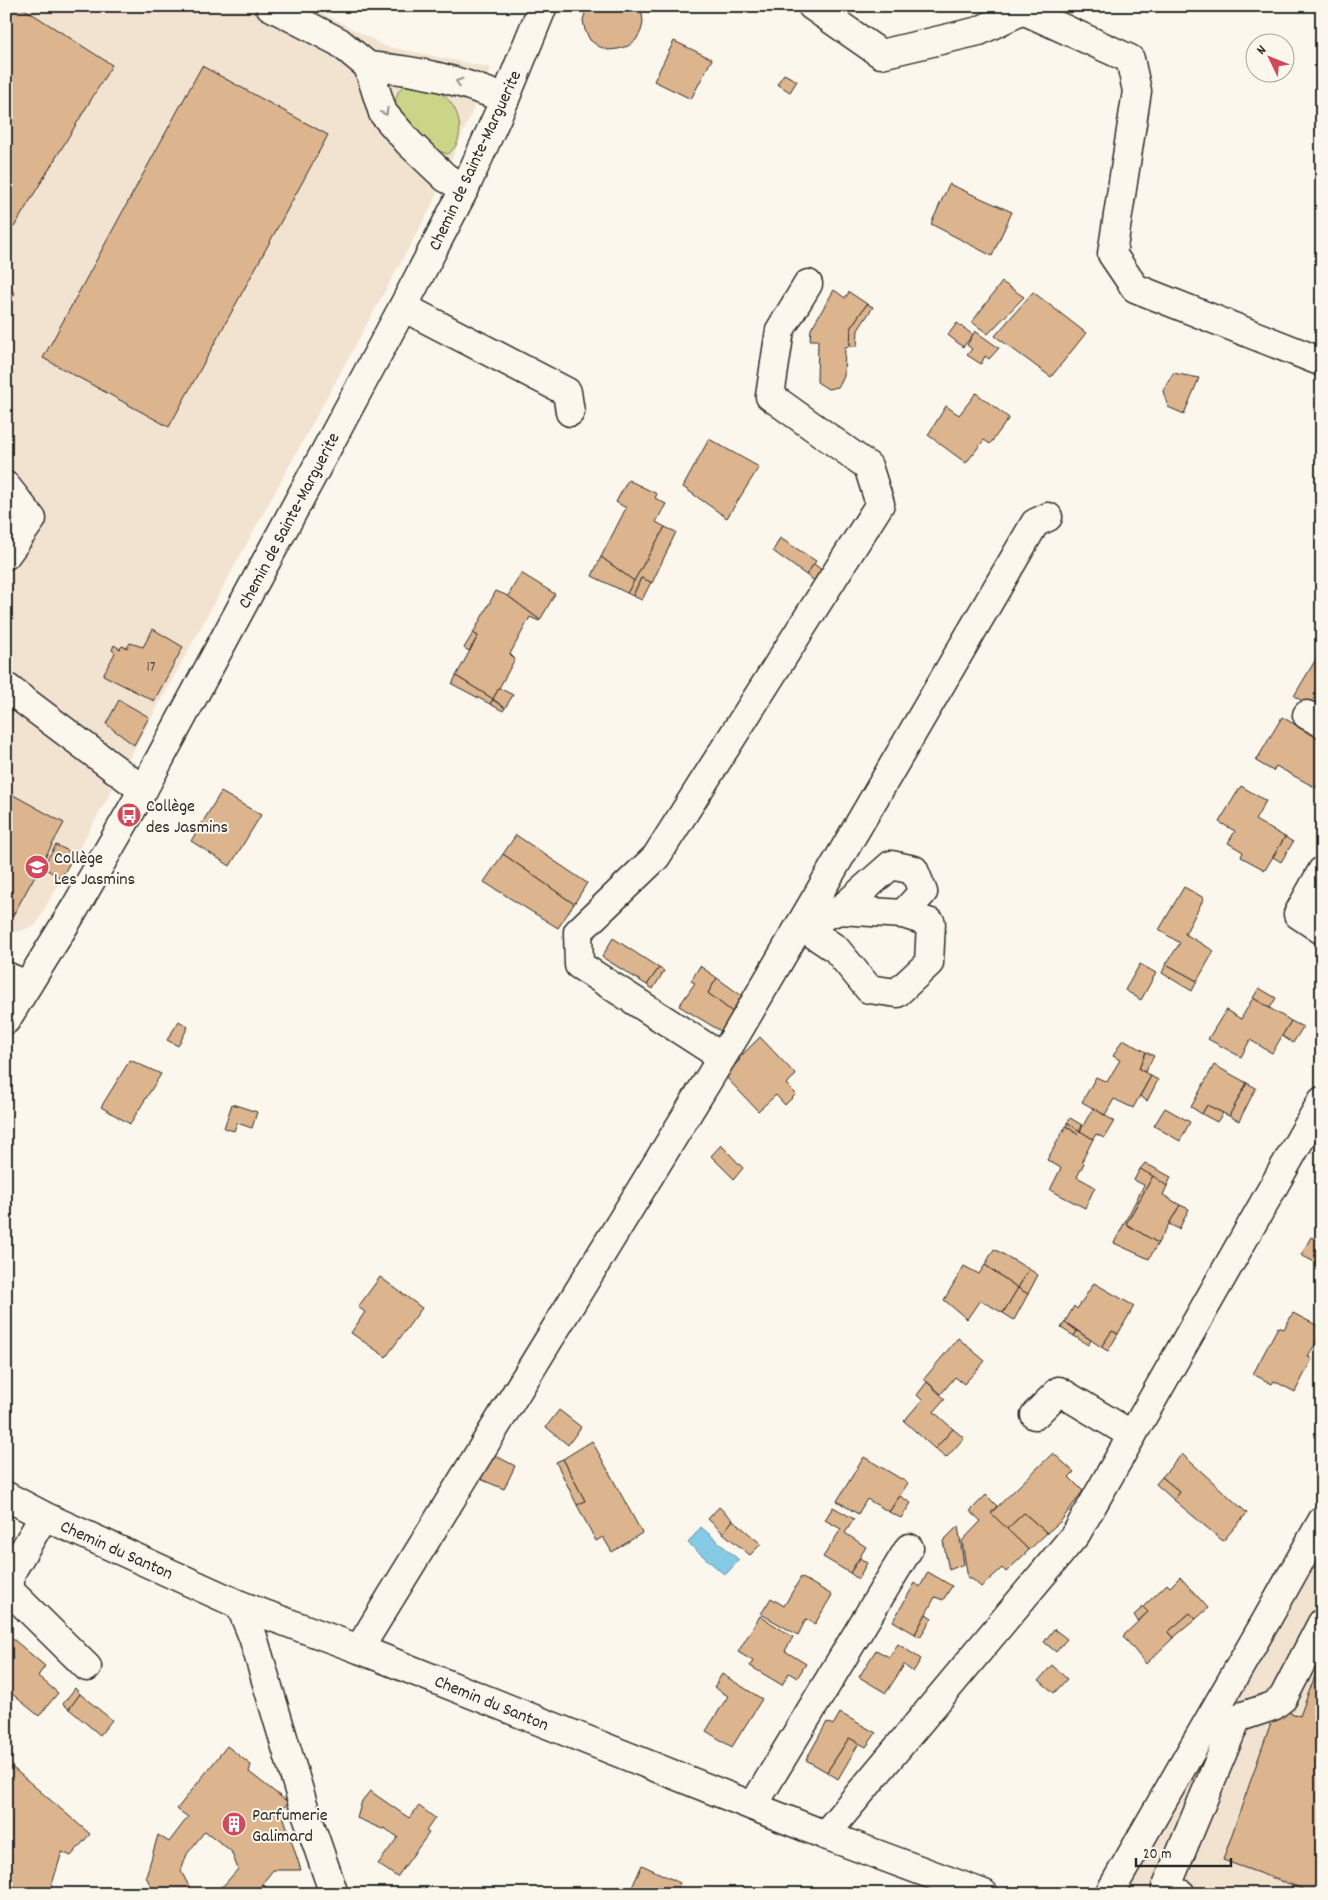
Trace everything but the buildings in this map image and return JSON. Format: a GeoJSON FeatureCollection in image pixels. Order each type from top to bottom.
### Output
{"type":"FeatureCollection","features":[{"type":"Feature","properties":{"kind":"street"},"geometry":{"type":"LineString","coordinates":[[270,6],[339,42],[368,66],[383,113],[409,143],[446,178],[465,188]]}},
{"type":"Feature","properties":{"kind":"street","name":"Chemin de Sainte-Marguerite"},"geometry":{"type":"LineString","coordinates":[[6,1020],[17,981],[75,908],[143,790],[403,307],[465,188],[505,99],[543,6]]}},
{"type":"Feature","properties":{"kind":"street"},"geometry":{"type":"LineString","coordinates":[[812,6],[881,54],[980,31],[1031,9],[1130,59],[1137,91],[1112,254],[1135,288],[1322,362]]}},
{"type":"Feature","properties":{"kind":"street"},"geometry":{"type":"LineString","coordinates":[[368,66],[401,69],[444,77],[505,99]]}},
{"type":"Feature","properties":{"kind":"street"},"geometry":{"type":"LineString","coordinates":[[722,1057],[579,965],[578,932],[656,857],[880,504],[868,466],[770,396],[780,330],[808,284]]}},
{"type":"Feature","properties":{"kind":"street"},"geometry":{"type":"LineString","coordinates":[[403,307],[567,392],[570,412]]}},
{"type":"Feature","properties":{"kind":"street"},"geometry":{"type":"LineString","coordinates":[[6,486],[32,519],[6,555]]}},
{"type":"Feature","properties":{"kind":"street"},"geometry":{"type":"LineString","coordinates":[[359,1649],[722,1057],[1035,523],[1048,518]]}},
{"type":"Feature","properties":{"kind":"street"},"geometry":{"type":"LineString","coordinates":[[6,687],[143,790]]}},
{"type":"Feature","properties":{"kind":"street"},"geometry":{"type":"LineString","coordinates":[[800,925],[840,910],[891,865],[914,870],[923,892],[903,914]]}},
{"type":"Feature","properties":{"kind":"street"},"geometry":{"type":"LineString","coordinates":[[1322,871],[1298,914],[1322,930]]}},
{"type":"Feature","properties":{"kind":"street"},"geometry":{"type":"LineString","coordinates":[[800,925],[836,950],[869,989],[897,993],[930,962],[931,924],[903,914],[840,910]]}},
{"type":"Feature","properties":{"kind":"street"},"geometry":{"type":"LineString","coordinates":[[825,1835],[1076,1534],[1322,1101]]}},
{"type":"Feature","properties":{"kind":"street"},"geometry":{"type":"LineString","coordinates":[[1035,1415],[1059,1391],[1132,1435]]}},
{"type":"Feature","properties":{"kind":"street","name":"Chemin du Santon"},"geometry":{"type":"LineString","coordinates":[[6,1496],[44,1516],[240,1605],[359,1649],[825,1835],[984,1894]]}},
{"type":"Feature","properties":{"kind":"street"},"geometry":{"type":"LineString","coordinates":[[44,1516],[10,1574],[10,1591],[87,1667]]}},
{"type":"Feature","properties":{"kind":"street"},"geometry":{"type":"LineString","coordinates":[[1109,1894],[1322,1521]]}},
{"type":"Feature","properties":{"kind":"street"},"geometry":{"type":"LineString","coordinates":[[753,1806],[908,1548]]}},
{"type":"Feature","properties":{"kind":"street"},"geometry":{"type":"LineString","coordinates":[[240,1605],[253,1637],[303,1804],[334,1894]]}},
{"type":"Feature","properties":{"kind":"street"},"geometry":{"type":"LineString","coordinates":[[1181,1894],[1166,1888],[1237,1718],[1273,1706],[1283,1698],[1322,1623]]}},
{"type":"Feature","properties":{"kind":"path"},"geometry":{"type":"LineString","coordinates":[[262,1884],[274,1894]]}},
{"type":"Feature","properties":{"kind":"shaded area"},"geometry":{"type":"Polygon","coordinates":[[[6,6],[309,6],[385,46],[491,68],[430,209],[102,808],[35,926],[6,935],[6,6]]]}},
{"type":"Feature","properties":{"kind":"shaded area"},"geometry":{"type":"Polygon","coordinates":[[[1322,1548],[1322,1894],[1121,1894],[1322,1548]]]}},
{"type":"Feature","properties":{"kind":"green space"},"geometry":{"type":"Polygon","coordinates":[[[407,82],[422,82],[430,86],[445,97],[455,109],[459,122],[459,137],[457,143],[448,154],[429,148],[394,106],[398,92],[407,82]]]}},
{"type":"Feature","properties":{"kind":"water"},"geometry":{"type":"Polygon","coordinates":[[[701,1527],[739,1560],[725,1575],[688,1543],[701,1527]]]}},
{"type":"Feature","properties":{"kind":"place","name":"Collège des Jasmins"},"geometry":{"type":"Point","coordinates":[129,815]}},
{"type":"Feature","properties":{"kind":"place","name":"Collège Les Jasmins"},"geometry":{"type":"Point","coordinates":[37,867]}},
{"type":"Feature","properties":{"kind":"place","name":"Parfumerie Galimard"},"geometry":{"type":"Point","coordinates":[234,1824]}}]}
